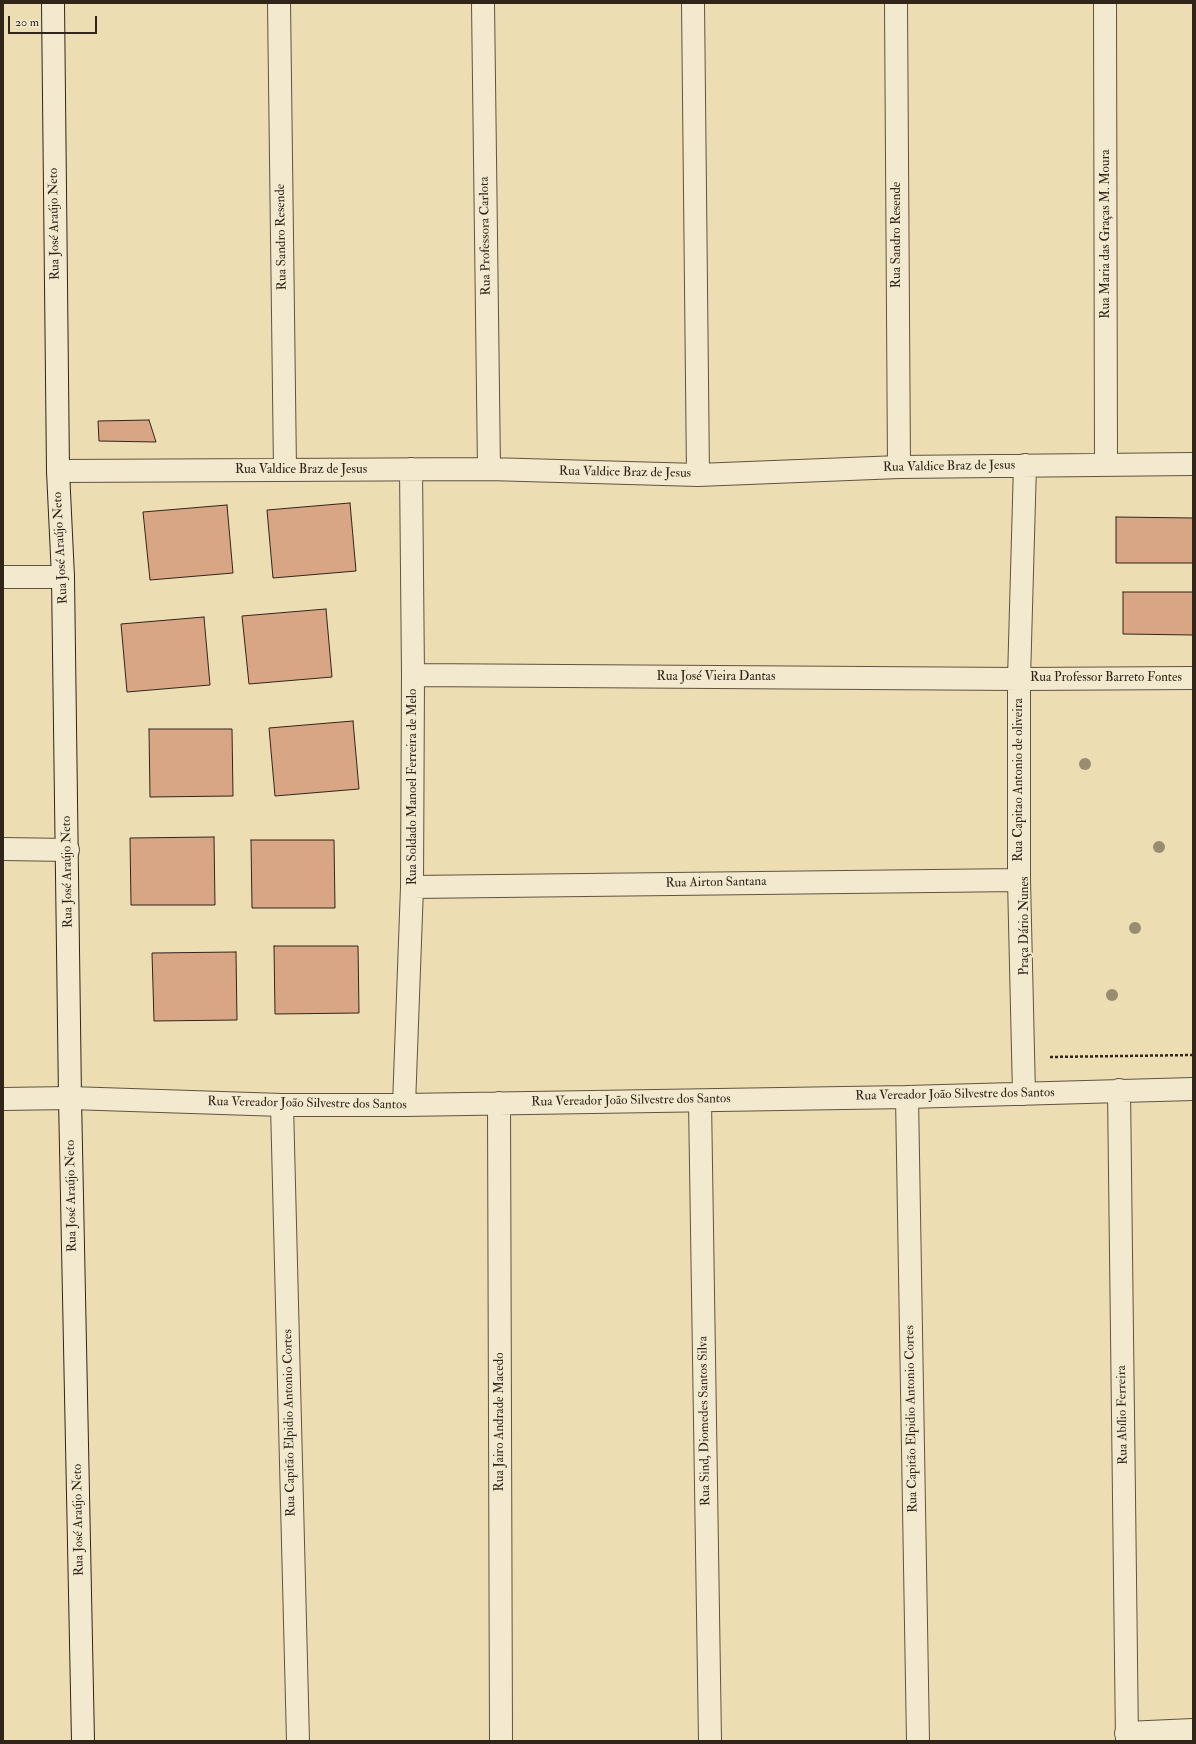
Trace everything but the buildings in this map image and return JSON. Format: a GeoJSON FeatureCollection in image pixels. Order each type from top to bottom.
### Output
{"type":"FeatureCollection","features":[{"type":"Feature","properties":{"kind":"street","name":"Rua José Araújo Neto"},"geometry":{"type":"LineString","coordinates":[[53,3],[58,471],[64,576],[70,1098],[83,1741]]}},
{"type":"Feature","properties":{"kind":"street","name":"Rua Sandro Resende"},"geometry":{"type":"LineString","coordinates":[[279,3],[285,470]]}},
{"type":"Feature","properties":{"kind":"street","name":"Rua Professora Carlota"},"geometry":{"type":"LineString","coordinates":[[483,3],[489,469]]}},
{"type":"Feature","properties":{"kind":"street"},"geometry":{"type":"LineString","coordinates":[[693,3],[698,474]]}},
{"type":"Feature","properties":{"kind":"street","name":"Rua Sandro Resende"},"geometry":{"type":"LineString","coordinates":[[896,3],[899,467]]}},
{"type":"Feature","properties":{"kind":"street","name":"Rua Maria das Graças M. Moura"},"geometry":{"type":"LineString","coordinates":[[1106,3],[1106,464]]}},
{"type":"Feature","properties":{"kind":"street","name":"Rua Valdice Braz de Jesus"},"geometry":{"type":"LineString","coordinates":[[58,471],[489,469],[698,474],[899,467],[1193,464]]}},
{"type":"Feature","properties":{"kind":"street","name":"Rua Capitao Antonio de oliveira"},"geometry":{"type":"LineString","coordinates":[[1024,1094],[1019,880],[1019,679],[1025,465]]}},
{"type":"Feature","properties":{"kind":"street","name":"Rua Soldado Manoel Ferreira de Melo"},"geometry":{"type":"LineString","coordinates":[[404,1105],[412,887],[413,675],[411,469]]}},
{"type":"Feature","properties":{"kind":"street"},"geometry":{"type":"LineString","coordinates":[[3,577],[64,576]]}},
{"type":"Feature","properties":{"kind":"street","name":"Rua José Vieira Dantas"},"geometry":{"type":"LineString","coordinates":[[413,675],[1019,679]]}},
{"type":"Feature","properties":{"kind":"street","name":"Rua Professor Barreto Fontes"},"geometry":{"type":"LineString","coordinates":[[1019,679],[1193,678]]}},
{"type":"Feature","properties":{"kind":"street"},"geometry":{"type":"LineString","coordinates":[[3,849],[68,850]]}},
{"type":"Feature","properties":{"kind":"street","name":"Rua Airton Santana"},"geometry":{"type":"LineString","coordinates":[[412,887],[1019,880]]}},
{"type":"Feature","properties":{"kind":"street","name":"Rua Vereador João Silvestre dos Santos"},"geometry":{"type":"LineString","coordinates":[[3,1099],[70,1098],[282,1105],[404,1105],[907,1097],[1193,1089]]}},
{"type":"Feature","properties":{"kind":"street","name":"Rua Abílio Ferreira"},"geometry":{"type":"LineString","coordinates":[[1119,1090],[1126,1737]]}},
{"type":"Feature","properties":{"kind":"street","name":"Rua Capitão Elpidio Antonio Cortes"},"geometry":{"type":"LineString","coordinates":[[907,1097],[918,1741]]}},
{"type":"Feature","properties":{"kind":"street","name":"Rua Sind, Diomedes Santos Silva"},"geometry":{"type":"LineString","coordinates":[[700,1101],[710,1741]]}},
{"type":"Feature","properties":{"kind":"street","name":"Rua Jairo Andrade Macedo"},"geometry":{"type":"LineString","coordinates":[[499,1103],[501,1741]]}},
{"type":"Feature","properties":{"kind":"street","name":"Rua Capitão Elpidio Antonio Cortes"},"geometry":{"type":"LineString","coordinates":[[282,1105],[298,1741]]}},
{"type":"Feature","properties":{"kind":"street"},"geometry":{"type":"LineString","coordinates":[[1126,1737],[1193,1730]]}},
{"type":"Feature","properties":{"kind":"path"},"geometry":{"type":"LineString","coordinates":[[1044,1057],[1193,1055]]}}]}
